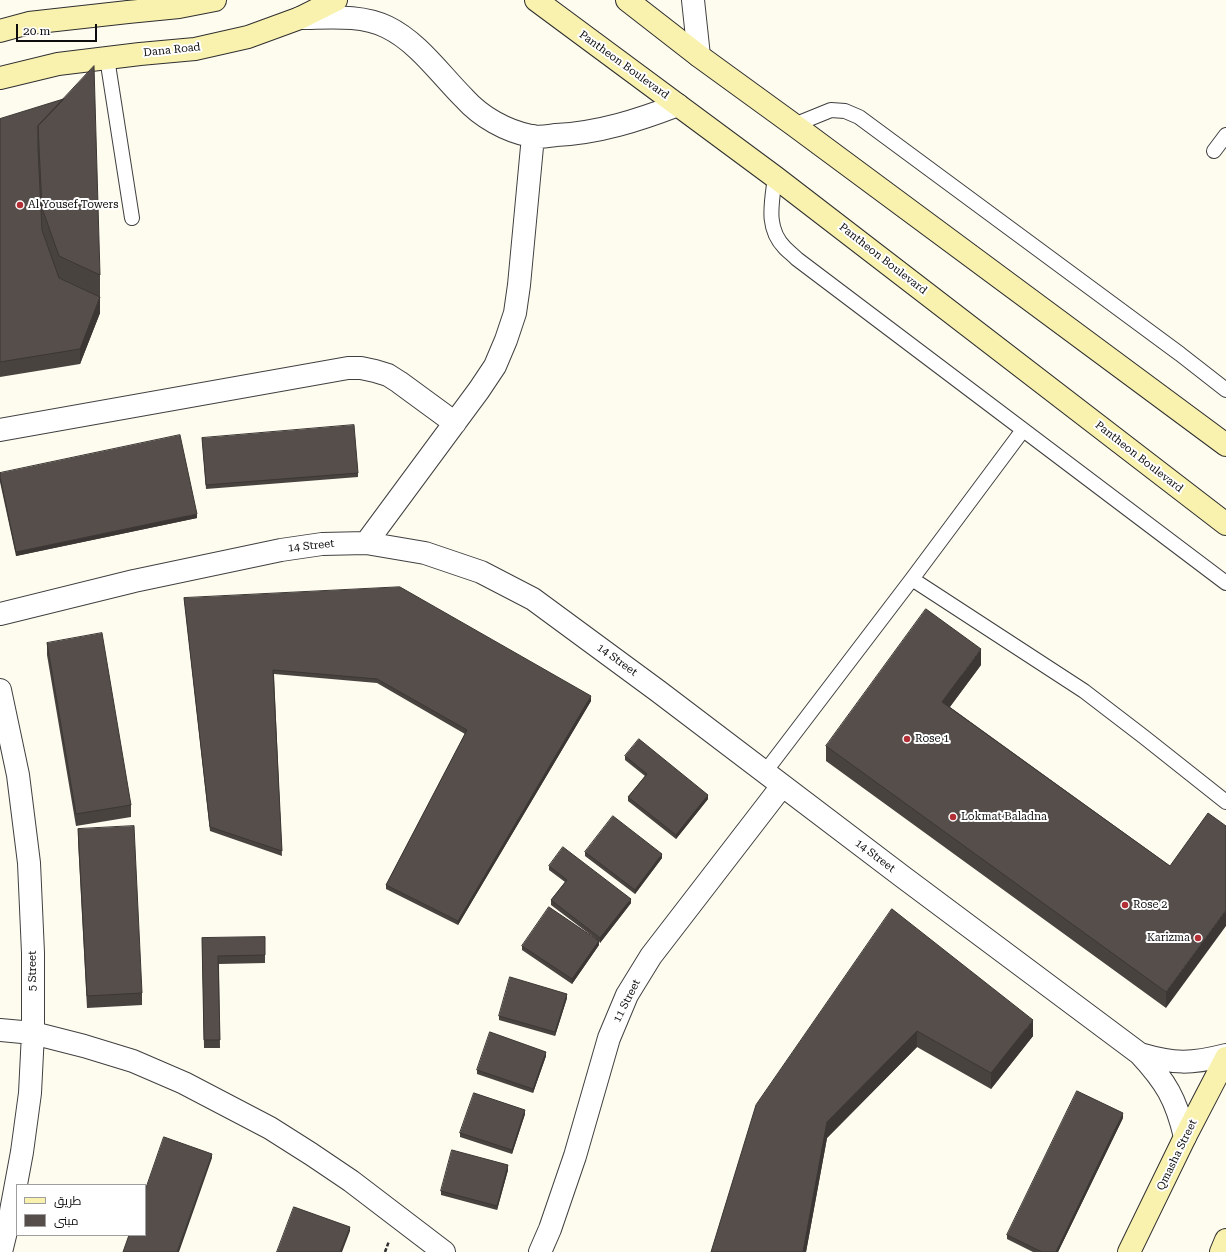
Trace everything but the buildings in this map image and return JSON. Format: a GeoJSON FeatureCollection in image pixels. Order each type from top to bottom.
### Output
{"type":"FeatureCollection","features":[{"type":"Feature","properties":{"kind":"street"},"geometry":{"type":"LineString","coordinates":[[0,31],[29,24],[179,7],[215,0]]}},
{"type":"Feature","properties":{"kind":"street","name":"Dana Road"},"geometry":{"type":"LineString","coordinates":[[0,78],[58,64],[195,49],[248,37],[300,18],[336,0]]}},
{"type":"Feature","properties":{"kind":"street","name":"Pantheon Boulevard"},"geometry":{"type":"LineString","coordinates":[[536,0],[776,176],[1226,524]]}},
{"type":"Feature","properties":{"kind":"street"},"geometry":{"type":"LineString","coordinates":[[627,0],[699,56],[1226,445]]}},
{"type":"Feature","properties":{"kind":"street"},"geometry":{"type":"LineString","coordinates":[[693,0],[699,56]]}},
{"type":"Feature","properties":{"kind":"street"},"geometry":{"type":"LineString","coordinates":[[300,18],[363,19],[386,26],[407,39],[465,100],[485,117],[508,129],[533,136],[570,135],[607,129],[678,105]]}},
{"type":"Feature","properties":{"kind":"street"},"geometry":{"type":"LineString","coordinates":[[366,543],[479,390],[495,366],[506,340],[515,313],[519,285],[533,136]]}},
{"type":"Feature","properties":{"kind":"street"},"geometry":{"type":"LineString","coordinates":[[0,430],[334,370],[354,368],[361,368],[388,375],[455,423]]}},
{"type":"Feature","properties":{"kind":"street","name":"14 Street"},"geometry":{"type":"LineString","coordinates":[[0,614],[134,581],[281,550],[322,544],[366,543],[425,553],[481,572],[533,599],[658,690],[782,786],[1140,1054],[1156,1071],[1170,1091],[1179,1114],[1185,1136]]}},
{"type":"Feature","properties":{"kind":"street","name":"5 Street"},"geometry":{"type":"LineString","coordinates":[[0,690],[18,775],[29,863],[34,952],[33,1033],[30,1093],[16,1184]]}},
{"type":"Feature","properties":{"kind":"street","name":"11 Street"},"geometry":{"type":"LineString","coordinates":[[540,1252],[550,1229],[575,1156],[609,1038],[627,995],[651,956],[782,786]]}},
{"type":"Feature","properties":{"kind":"street"},"geometry":{"type":"LineString","coordinates":[[0,1030],[33,1033],[84,1046],[133,1061],[184,1084],[270,1128],[311,1154],[351,1181],[444,1252]]}},
{"type":"Feature","properties":{"kind":"street","name":"14 Street"},"geometry":{"type":"LineString","coordinates":[[1140,1054],[1161,1060],[1184,1062],[1226,1057]]}},
{"type":"Feature","properties":{"kind":"street","name":"Qmasha Street"},"geometry":{"type":"LineString","coordinates":[[1129,1252],[1185,1136],[1226,1057]]}},
{"type":"Feature","properties":{"kind":"street","name":"5 Street"},"geometry":{"type":"LineString","coordinates":[[1,1252],[16,1185]]}},
{"type":"Feature","properties":{"kind":"street"},"geometry":{"type":"LineString","coordinates":[[1221,1252],[1226,1240]]}},
{"type":"Feature","properties":{"kind":"lane"},"geometry":{"type":"LineString","coordinates":[[107,58],[132,218]]}},
{"type":"Feature","properties":{"kind":"lane"},"geometry":{"type":"LineString","coordinates":[[794,125],[831,110],[845,111],[859,117],[1174,349],[1226,390]]}},
{"type":"Feature","properties":{"kind":"lane"},"geometry":{"type":"LineString","coordinates":[[1214,151],[1226,135]]}},
{"type":"Feature","properties":{"kind":"lane"},"geometry":{"type":"LineString","coordinates":[[776,176],[771,211],[772,224],[777,238],[785,248],[1226,583]]}},
{"type":"Feature","properties":{"kind":"lane"},"geometry":{"type":"LineString","coordinates":[[765,772],[1023,430]]}},
{"type":"Feature","properties":{"kind":"lane"},"geometry":{"type":"LineString","coordinates":[[912,579],[1084,691],[1226,802]]}},
{"type":"Feature","properties":{"kind":"place","name":"Al Yousef Towers"},"geometry":{"type":"Point","coordinates":[20,205]}},
{"type":"Feature","properties":{"kind":"place","name":"Rose 1"},"geometry":{"type":"Point","coordinates":[907,739]}},
{"type":"Feature","properties":{"kind":"place","name":"Lokmat Baladna"},"geometry":{"type":"Point","coordinates":[953,817]}},
{"type":"Feature","properties":{"kind":"place","name":"Rose 2"},"geometry":{"type":"Point","coordinates":[1125,905]}},
{"type":"Feature","properties":{"kind":"place","name":"Karizma"},"geometry":{"type":"Point","coordinates":[1198,938]}}]}
